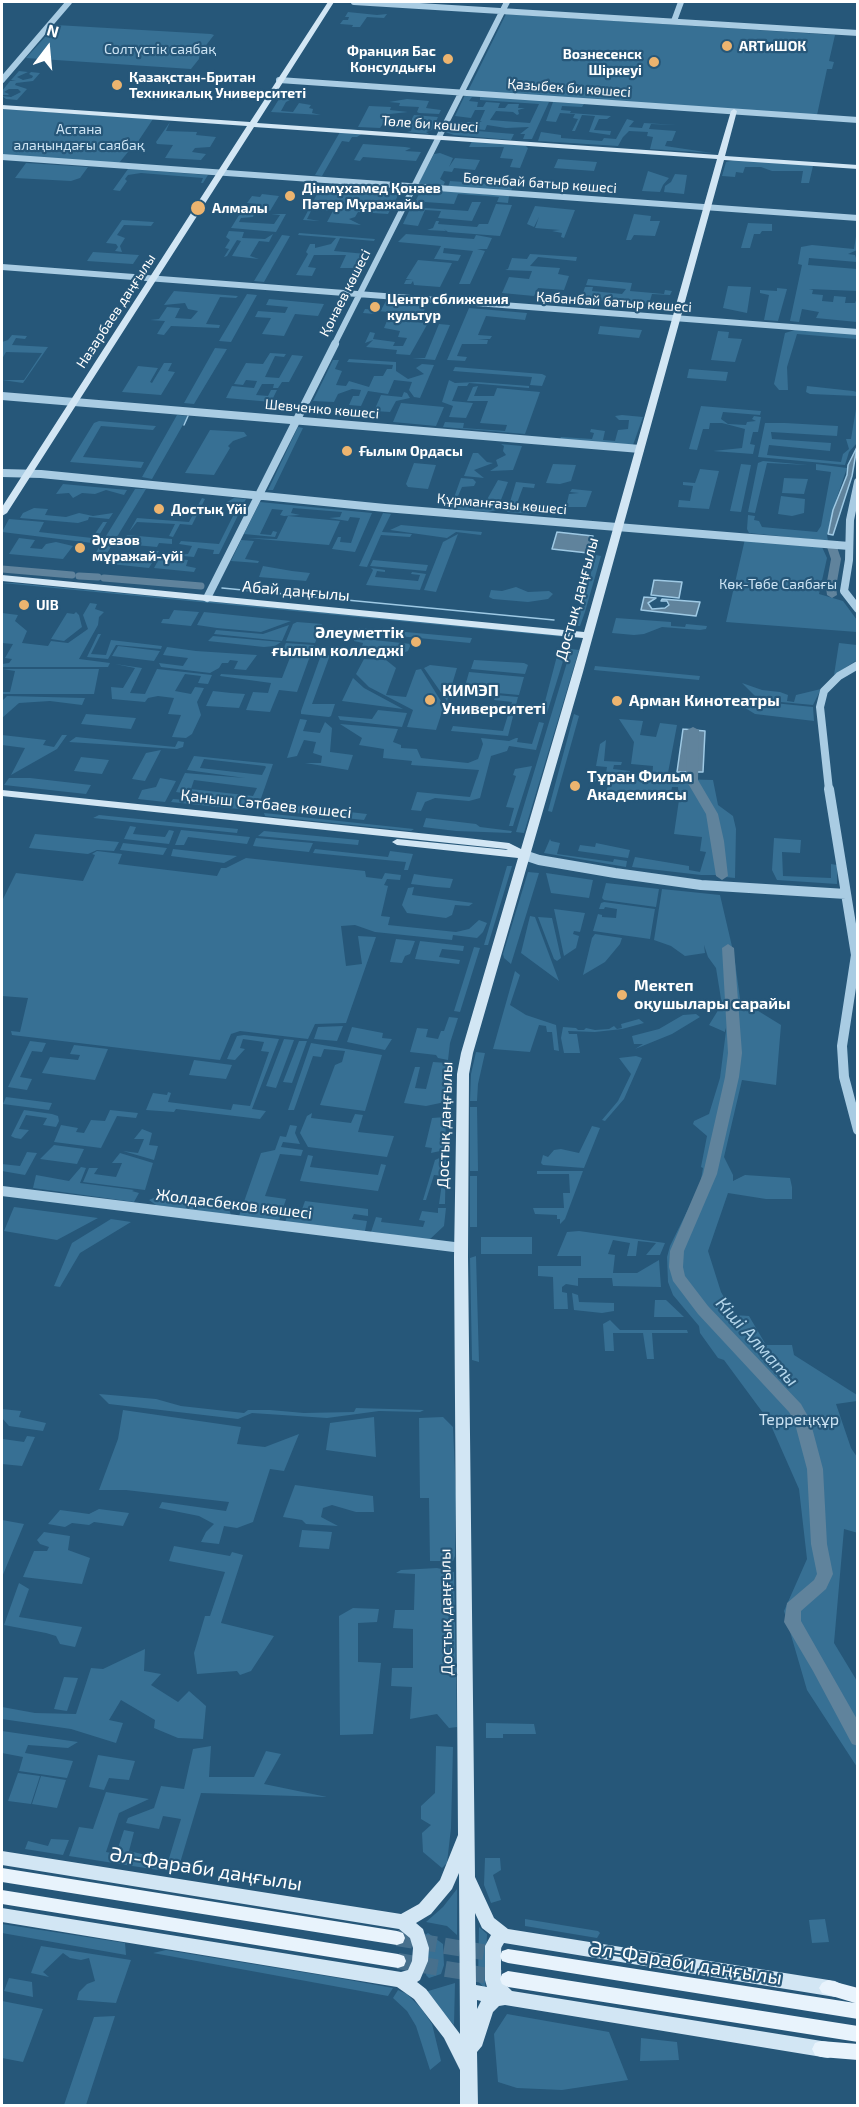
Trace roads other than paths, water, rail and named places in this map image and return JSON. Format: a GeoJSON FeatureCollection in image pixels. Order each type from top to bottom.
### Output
{"type":"FeatureCollection","features":[{"type":"Feature","properties":{"kind":"main road","name":"Назарбаев даңғылы"},"geometry":{"type":"LineString","coordinates":[[2,513],[331,2]]}},
{"type":"Feature","properties":{"kind":"main road","name":"Төле би көшесі"},"geometry":{"type":"LineString","coordinates":[[2,107],[858,167]]}},
{"type":"Feature","properties":{"kind":"main road","name":"Достық даңғылы"},"geometry":{"type":"LineString","coordinates":[[469,2106],[462,1248],[462,1104],[466,1053],[586,639],[734,111]]}},
{"type":"Feature","properties":{"kind":"main road","name":"Абай даңғылы"},"geometry":{"type":"LineString","coordinates":[[2,578],[586,639]]}},
{"type":"Feature","properties":{"kind":"main road","name":"Абай даңғылы"},"geometry":{"type":"LineString","coordinates":[[2,586],[586,639]]}},
{"type":"Feature","properties":{"kind":"main road","name":"Қаныш Сәтбаев көшесі"},"geometry":{"type":"LineString","coordinates":[[2,793],[467,841],[509,846],[524,855]]}},
{"type":"Feature","properties":{"kind":"main road","name":"Қаныш Сәтбаев көшесі"},"geometry":{"type":"LineString","coordinates":[[2,801],[524,855]]}},
{"type":"Feature","properties":{"kind":"main road"},"geometry":{"type":"LineString","coordinates":[[2,1916],[401,1980],[411,1977],[416,1972],[421,1954],[417,1934],[404,1922],[425,1909],[446,1884],[459,1857],[468,1824]]}},
{"type":"Feature","properties":{"kind":"main road","name":"Әл-Фараби даңғылы"},"geometry":{"type":"LineString","coordinates":[[2,1858],[404,1922]]}},
{"type":"Feature","properties":{"kind":"main road"},"geometry":{"type":"LineString","coordinates":[[2,1875],[397,1938]]}},
{"type":"Feature","properties":{"kind":"main road"},"geometry":{"type":"LineString","coordinates":[[468,1875],[488,1923],[504,1936]]}},
{"type":"Feature","properties":{"kind":"main road"},"geometry":{"type":"LineString","coordinates":[[2,1897],[398,1961]]}},
{"type":"Feature","properties":{"kind":"main road"},"geometry":{"type":"LineString","coordinates":[[507,1997],[493,1980],[493,1946],[499,1937],[504,1936],[858,1994]]}},
{"type":"Feature","properties":{"kind":"main road","name":"Әл-Фараби даңғылы"},"geometry":{"type":"LineString","coordinates":[[508,1956],[858,2011]]}},
{"type":"Feature","properties":{"kind":"main road"},"geometry":{"type":"LineString","coordinates":[[508,1979],[858,2034]]}},
{"type":"Feature","properties":{"kind":"main road"},"geometry":{"type":"LineString","coordinates":[[401,1980],[420,1995],[437,2014],[450,2032],[468,2070]]}},
{"type":"Feature","properties":{"kind":"main road"},"geometry":{"type":"LineString","coordinates":[[468,1991],[821,2049],[858,2053]]}},
{"type":"Feature","properties":{"kind":"main road"},"geometry":{"type":"LineString","coordinates":[[764,1996],[858,2004]]}},
{"type":"Feature","properties":{"kind":"main road"},"geometry":{"type":"LineString","coordinates":[[468,2070],[476,2032],[484,2012],[494,2000],[507,1997]]}},
{"type":"Feature","properties":{"kind":"main road"},"geometry":{"type":"LineString","coordinates":[[762,2020],[858,2041]]}},
{"type":"Feature","properties":{"kind":"street"},"geometry":{"type":"LineString","coordinates":[[2,80],[69,2]]}},
{"type":"Feature","properties":{"kind":"street"},"geometry":{"type":"LineString","coordinates":[[354,2],[858,33]]}},
{"type":"Feature","properties":{"kind":"street","name":"Қонаев көшесі"},"geometry":{"type":"LineString","coordinates":[[207,598],[507,2]]}},
{"type":"Feature","properties":{"kind":"street"},"geometry":{"type":"LineString","coordinates":[[674,21],[681,2]]}},
{"type":"Feature","properties":{"kind":"street","name":"Қазыбек би көшесі"},"geometry":{"type":"LineString","coordinates":[[279,81],[858,120]]}},
{"type":"Feature","properties":{"kind":"street"},"geometry":{"type":"LineString","coordinates":[[2,157],[221,173]]}},
{"type":"Feature","properties":{"kind":"street","name":"Бөгенбай батыр көшесі"},"geometry":{"type":"LineString","coordinates":[[221,173],[858,218]]}},
{"type":"Feature","properties":{"kind":"street"},"geometry":{"type":"LineString","coordinates":[[2,267],[154,278]]}},
{"type":"Feature","properties":{"kind":"street","name":"Қабанбай батыр көшесі"},"geometry":{"type":"LineString","coordinates":[[154,278],[858,332]]}},
{"type":"Feature","properties":{"kind":"street","name":"Шевченко көшесі"},"geometry":{"type":"LineString","coordinates":[[2,396],[640,449]]}},
{"type":"Feature","properties":{"kind":"street","name":"Құрманғазы көшесі"},"geometry":{"type":"LineString","coordinates":[[2,473],[26,475],[38,479],[849,546]]}},
{"type":"Feature","properties":{"kind":"street"},"geometry":{"type":"LineString","coordinates":[[858,482],[850,520],[844,591],[858,609]]}},
{"type":"Feature","properties":{"kind":"street"},"geometry":{"type":"LineString","coordinates":[[858,665],[839,676],[824,691],[820,707],[856,955],[842,1057],[848,1095],[858,1130]]}},
{"type":"Feature","properties":{"kind":"street","name":"Қаныш Сәтбаев көшесі"},"geometry":{"type":"LineString","coordinates":[[524,855],[604,872],[687,883],[846,894]]}},
{"type":"Feature","properties":{"kind":"street","name":"Жолдасбеков көшесі"},"geometry":{"type":"LineString","coordinates":[[2,1191],[462,1248]]}},
{"type":"Feature","properties":{"kind":"waterway"},"geometry":{"type":"LineString","coordinates":[[184,425],[188,416]]}},
{"type":"Feature","properties":{"kind":"waterway","name":"Кіші Алматы"},"geometry":{"type":"LineString","coordinates":[[832,547],[836,559],[831,587],[832,595]]}},
{"type":"Feature","properties":{"kind":"waterway"},"geometry":{"type":"LineString","coordinates":[[2,569],[72,575]]}},
{"type":"Feature","properties":{"kind":"waterway"},"geometry":{"type":"LineString","coordinates":[[79,576],[98,577]]}},
{"type":"Feature","properties":{"kind":"waterway"},"geometry":{"type":"LineString","coordinates":[[104,578],[201,586]]}},
{"type":"Feature","properties":{"kind":"waterway"},"geometry":{"type":"LineString","coordinates":[[222,588],[554,620]]}},
{"type":"Feature","properties":{"kind":"waterway","name":"Кіші Алматы"},"geometry":{"type":"LineString","coordinates":[[693,730],[692,780],[712,814],[722,876]]}},
{"type":"Feature","properties":{"kind":"waterway","name":"Кіші Алматы"},"geometry":{"type":"LineString","coordinates":[[728,948],[735,1053],[732,1077],[710,1174],[677,1251],[676,1267],[678,1277],[703,1310],[795,1408],[802,1420],[815,1469],[819,1544],[825,1574],[820,1584],[793,1608],[792,1622],[819,1666],[858,1739]]}},
{"type":"Feature","properties":{"kind":"tunnel"},"geometry":{"type":"LineString","coordinates":[[397,1938],[501,1955]]}},
{"type":"Feature","properties":{"kind":"tunnel"},"geometry":{"type":"LineString","coordinates":[[398,1961],[501,1978]]}},
{"type":"Feature","properties":{"kind":"place","name":"ARTиШОК"},"geometry":{"type":"Point","coordinates":[727,46]}},
{"type":"Feature","properties":{"kind":"place","name":"Франция Бас Консулдығы"},"geometry":{"type":"Point","coordinates":[448,59]}},
{"type":"Feature","properties":{"kind":"place","name":"Вознесенск Шіркеуі"},"geometry":{"type":"Point","coordinates":[654,62]}},
{"type":"Feature","properties":{"kind":"place","name":"Қазақстан-Британ Техникалық Университеті"},"geometry":{"type":"Point","coordinates":[117,85]}},
{"type":"Feature","properties":{"kind":"place","name":"Дінмұхамед Қонаев Пәтер Мұражайы"},"geometry":{"type":"Point","coordinates":[290,196]}},
{"type":"Feature","properties":{"kind":"place","name":"Алмалы"},"geometry":{"type":"Point","coordinates":[198,208]}},
{"type":"Feature","properties":{"kind":"place","name":"Центр сближения культур"},"geometry":{"type":"Point","coordinates":[375,307]}},
{"type":"Feature","properties":{"kind":"place","name":"Ғылым Ордасы"},"geometry":{"type":"Point","coordinates":[347,451]}},
{"type":"Feature","properties":{"kind":"place","name":"Достық Үйі"},"geometry":{"type":"Point","coordinates":[159,509]}},
{"type":"Feature","properties":{"kind":"place","name":"Әуезов мұражай-үйі"},"geometry":{"type":"Point","coordinates":[80,548]}},
{"type":"Feature","properties":{"kind":"place","name":"UIB"},"geometry":{"type":"Point","coordinates":[24,605]}},
{"type":"Feature","properties":{"kind":"place","name":"Әлеуметтік ғылым колледжі"},"geometry":{"type":"Point","coordinates":[416,642]}},
{"type":"Feature","properties":{"kind":"place","name":"КИМЭП Университеті"},"geometry":{"type":"Point","coordinates":[430,700]}},
{"type":"Feature","properties":{"kind":"place","name":"Арман Кинотеатры"},"geometry":{"type":"Point","coordinates":[617,701]}},
{"type":"Feature","properties":{"kind":"place","name":"Тұран Фильм Академиясы"},"geometry":{"type":"Point","coordinates":[575,786]}},
{"type":"Feature","properties":{"kind":"place","name":"Мектеп оқушылары сарайы"},"geometry":{"type":"Point","coordinates":[622,995]}},
{"type":"Feature","properties":{"kind":"park label","name":"Солтүстік саябақ"},"geometry":{"type":"Point","coordinates":[160,49]}},
{"type":"Feature","properties":{"kind":"park label","name":"Астана алаңындағы саябақ"},"geometry":{"type":"Point","coordinates":[79,138]}},
{"type":"Feature","properties":{"kind":"park label","name":"Көк-Төбе Саябағы"},"geometry":{"type":"Point","coordinates":[778,584]}},
{"type":"Feature","properties":{"kind":"park label","name":"Терреңқұр"},"geometry":{"type":"Point","coordinates":[799,1420]}}]}
